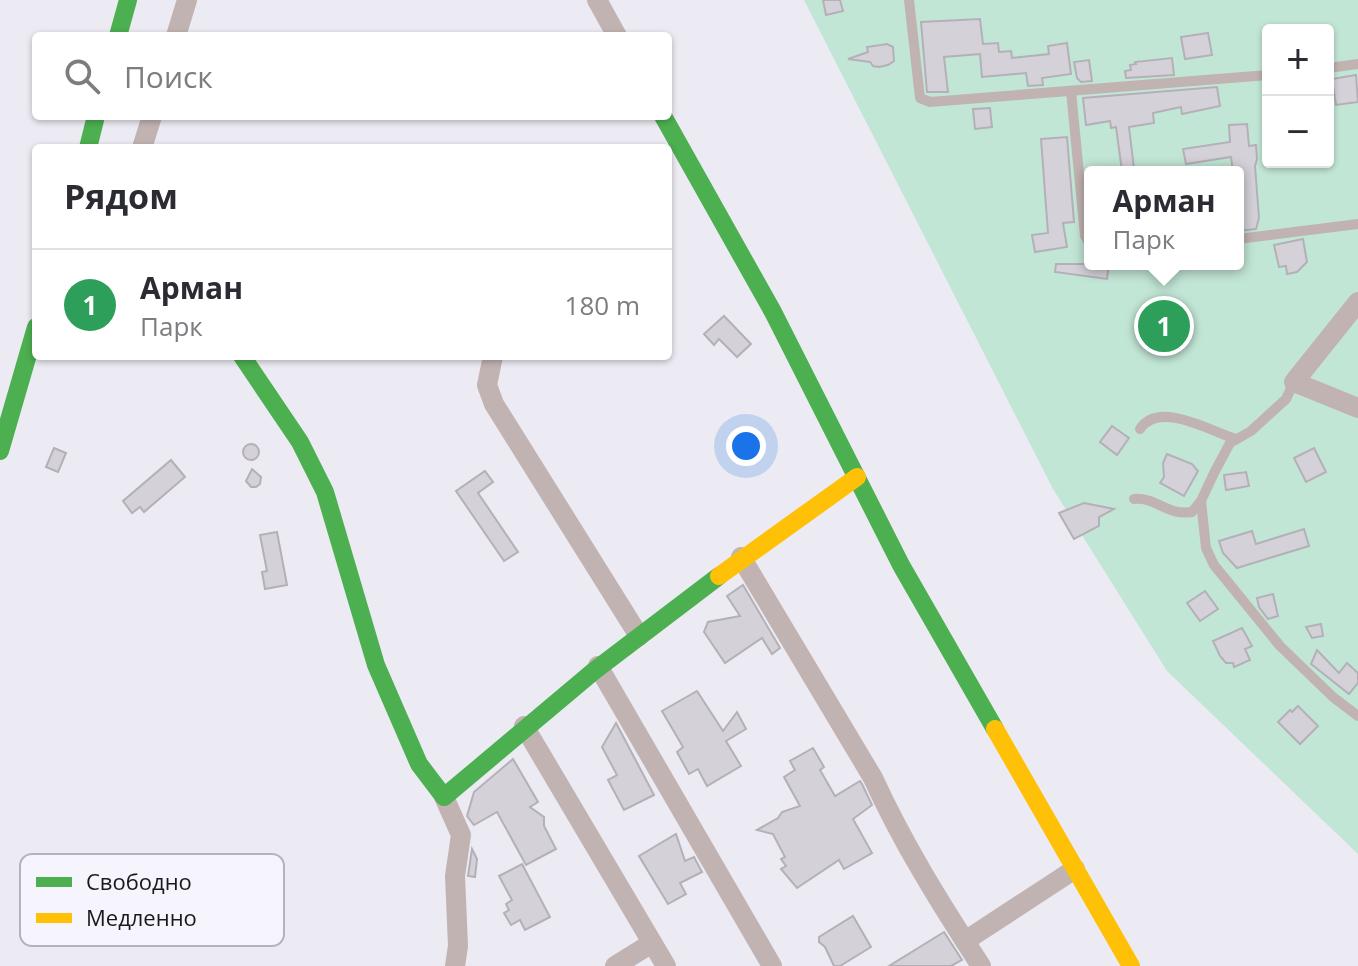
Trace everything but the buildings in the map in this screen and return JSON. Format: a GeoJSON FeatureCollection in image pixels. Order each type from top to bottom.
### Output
{"type":"FeatureCollection","features":[{"type":"Feature","properties":{"kind":"street"},"geometry":{"type":"LineString","coordinates":[[119,32],[128,0]]}},
{"type":"Feature","properties":{"kind":"street"},"geometry":{"type":"LineString","coordinates":[[177,32],[187,0]]}},
{"type":"Feature","properties":{"kind":"street"},"geometry":{"type":"LineString","coordinates":[[597,0],[615,32]]}},
{"type":"Feature","properties":{"kind":"street"},"geometry":{"type":"LineString","coordinates":[[89,144],[95,120]]}},
{"type":"Feature","properties":{"kind":"street"},"geometry":{"type":"LineString","coordinates":[[143,144],[151,120]]}},
{"type":"Feature","properties":{"kind":"street"},"geometry":{"type":"LineString","coordinates":[[665,120],[773,312],[901,565],[1131,966]]}},
{"type":"Feature","properties":{"kind":"street"},"geometry":{"type":"LineString","coordinates":[[1358,302],[1294,382],[1358,408]]}},
{"type":"Feature","properties":{"kind":"street"},"geometry":{"type":"LineString","coordinates":[[0,451],[32,341]]}},
{"type":"Feature","properties":{"kind":"street"},"geometry":{"type":"LineString","coordinates":[[245,360],[300,442],[325,492],[376,665],[419,764],[444,797],[461,835],[455,876],[458,946],[455,966]]}},
{"type":"Feature","properties":{"kind":"street"},"geometry":{"type":"LineString","coordinates":[[492,360],[487,385],[494,404],[639,636]]}},
{"type":"Feature","properties":{"kind":"street"},"geometry":{"type":"LineString","coordinates":[[444,797],[598,666],[741,557],[857,477]]}},
{"type":"Feature","properties":{"kind":"street"},"geometry":{"type":"LineString","coordinates":[[741,557],[805,661],[873,778],[891,816],[981,966]]}},
{"type":"Feature","properties":{"kind":"street"},"geometry":{"type":"LineString","coordinates":[[598,666],[772,966]]}},
{"type":"Feature","properties":{"kind":"street"},"geometry":{"type":"LineString","coordinates":[[524,726],[666,966]]}},
{"type":"Feature","properties":{"kind":"street"},"geometry":{"type":"LineString","coordinates":[[965,941],[1075,869]]}},
{"type":"Feature","properties":{"kind":"street"},"geometry":{"type":"LineString","coordinates":[[615,966],[652,943]]}},
{"type":"Feature","properties":{"kind":"lane"},"geometry":{"type":"LineString","coordinates":[[909,0],[920,98],[930,102],[1262,75]]}},
{"type":"Feature","properties":{"kind":"lane"},"geometry":{"type":"LineString","coordinates":[[1334,67],[1358,64]]}},
{"type":"Feature","properties":{"kind":"lane"},"geometry":{"type":"LineString","coordinates":[[1071,91],[1084,226]]}},
{"type":"Feature","properties":{"kind":"lane"},"geometry":{"type":"LineString","coordinates":[[1244,238],[1358,224]]}},
{"type":"Feature","properties":{"kind":"lane"},"geometry":{"type":"LineString","coordinates":[[1134,499],[1151,501],[1178,514],[1192,512],[1201,501],[1230,443],[1251,431],[1286,399],[1294,382]]}},
{"type":"Feature","properties":{"kind":"lane"},"geometry":{"type":"LineString","coordinates":[[1140,429],[1146,420],[1159,415],[1236,439]]}},
{"type":"Feature","properties":{"kind":"lane"},"geometry":{"type":"LineString","coordinates":[[1201,501],[1206,548],[1214,565],[1280,646],[1333,697],[1358,716]]}},
{"type":"Feature","properties":{"kind":"green space"},"geometry":{"type":"Polygon","coordinates":[[[804,0],[1358,0],[1358,854],[1167,671],[1053,489],[804,0]]]}},
{"type":"Feature","properties":{"kind":"traffic: fast"},"geometry":{"type":"LineString","coordinates":[[119,32],[128,0]]}},
{"type":"Feature","properties":{"kind":"traffic: fast"},"geometry":{"type":"LineString","coordinates":[[89,144],[95,120]]}},
{"type":"Feature","properties":{"kind":"traffic: fast"},"geometry":{"type":"LineString","coordinates":[[665,120],[773,312],[901,565],[995,729]]}},
{"type":"Feature","properties":{"kind":"traffic: fast"},"geometry":{"type":"LineString","coordinates":[[0,451],[32,341]]}},
{"type":"Feature","properties":{"kind":"traffic: fast"},"geometry":{"type":"LineString","coordinates":[[245,360],[300,442],[325,492],[376,665],[419,764],[444,797],[594,671],[719,576]]}},
{"type":"Feature","properties":{"kind":"traffic: slow"},"geometry":{"type":"LineString","coordinates":[[719,576],[857,477]]}},
{"type":"Feature","properties":{"kind":"traffic: slow"},"geometry":{"type":"LineString","coordinates":[[995,729],[1131,966]]}},
{"type":"Feature","properties":{"kind":"place","name":"Арман"},"geometry":{"type":"Point","coordinates":[1164,326]}}]}
